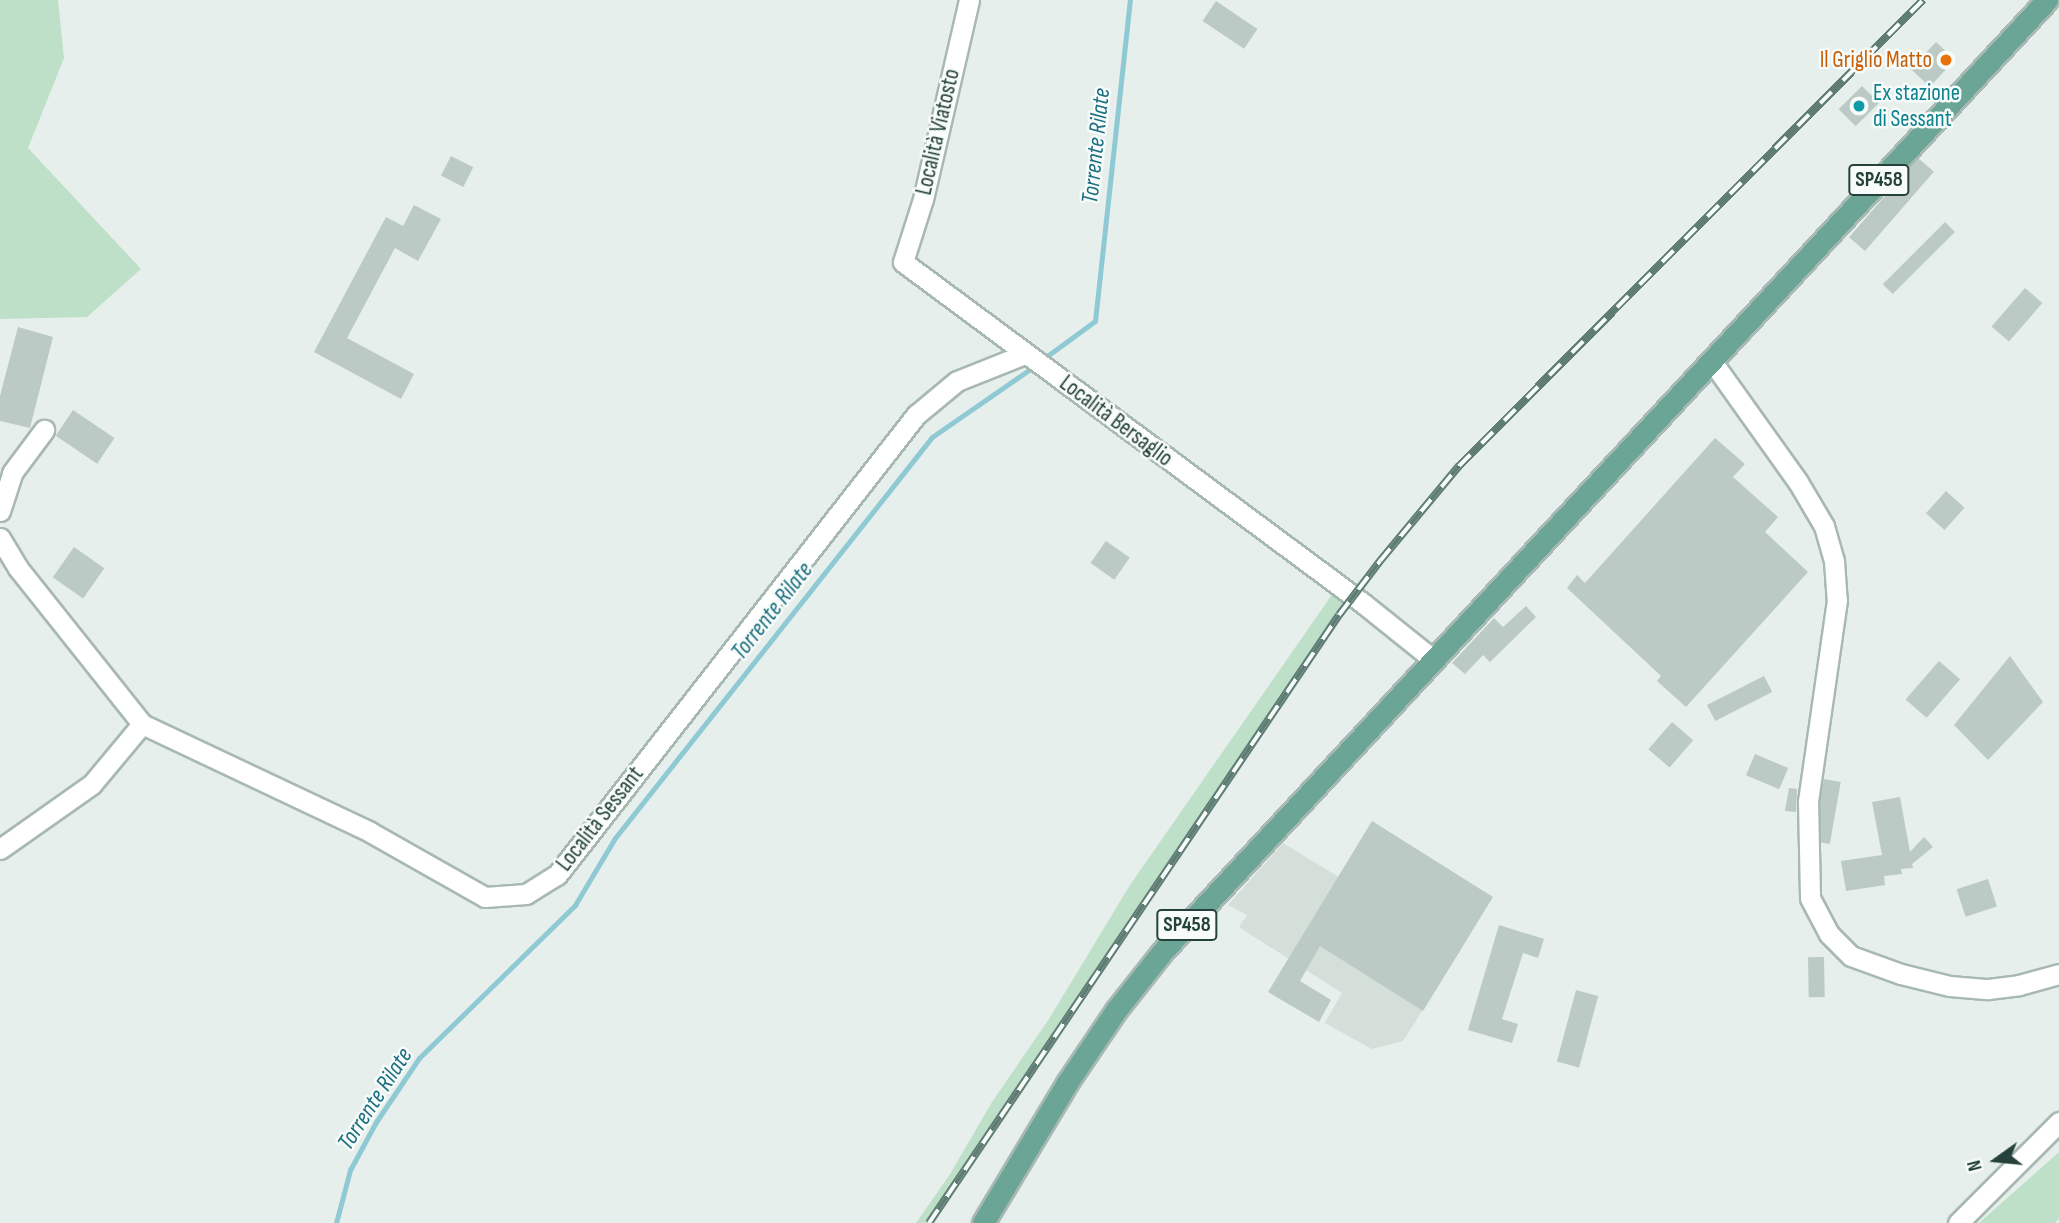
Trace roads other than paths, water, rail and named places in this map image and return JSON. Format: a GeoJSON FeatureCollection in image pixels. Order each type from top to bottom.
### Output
{"type":"FeatureCollection","features":[{"type":"Feature","properties":{"kind":"main road","name":"SP458"},"geometry":{"type":"LineString","coordinates":[[983,1223],[1066,1083],[1117,1009],[1162,952],[2047,0]]}},
{"type":"Feature","properties":{"kind":"street","name":"Località Viatosto"},"geometry":{"type":"LineString","coordinates":[[903,262],[923,199],[969,0]]}},
{"type":"Feature","properties":{"kind":"street","name":"Località Bersaglio"},"geometry":{"type":"LineString","coordinates":[[903,262],[1434,660]]}},
{"type":"Feature","properties":{"kind":"street","name":"Località Sessant"},"geometry":{"type":"LineString","coordinates":[[142,724],[370,832],[485,897],[526,894],[557,876],[916,415],[957,381],[1033,360]]}},
{"type":"Feature","properties":{"kind":"street"},"geometry":{"type":"LineString","coordinates":[[1711,360],[1798,482],[1824,526],[1834,561],[1837,600],[1808,801],[1810,898],[1829,934],[1851,956],[1901,974],[1950,986],[1987,989],[2019,985],[2059,974]]}},
{"type":"Feature","properties":{"kind":"street"},"geometry":{"type":"LineString","coordinates":[[0,511],[12,473],[44,430]]}},
{"type":"Feature","properties":{"kind":"street"},"geometry":{"type":"LineString","coordinates":[[0,538],[18,568],[142,724],[92,784],[0,849]]}},
{"type":"Feature","properties":{"kind":"street"},"geometry":{"type":"LineString","coordinates":[[1958,1223],[2059,1122]]}},
{"type":"Feature","properties":{"kind":"waterway","name":"Torrente Rilate"},"geometry":{"type":"LineString","coordinates":[[1043,359],[1095,321],[1130,0]]}},
{"type":"Feature","properties":{"kind":"waterway","name":"Torrente Rilate"},"geometry":{"type":"LineString","coordinates":[[336,1223],[350,1170],[376,1122],[419,1058],[575,905],[615,838],[932,437],[1036,365]]}},
{"type":"Feature","properties":{"kind":"railway"},"geometry":{"type":"LineString","coordinates":[[929,1223],[1339,615],[1380,561],[1459,466],[1923,0]]}},
{"type":"Feature","properties":{"kind":"place","name":"Il Griglio Matto"},"geometry":{"type":"Point","coordinates":[1946,60]}},
{"type":"Feature","properties":{"kind":"place","name":"Ex stazione di Sessant"},"geometry":{"type":"Point","coordinates":[1859,106]}}]}
